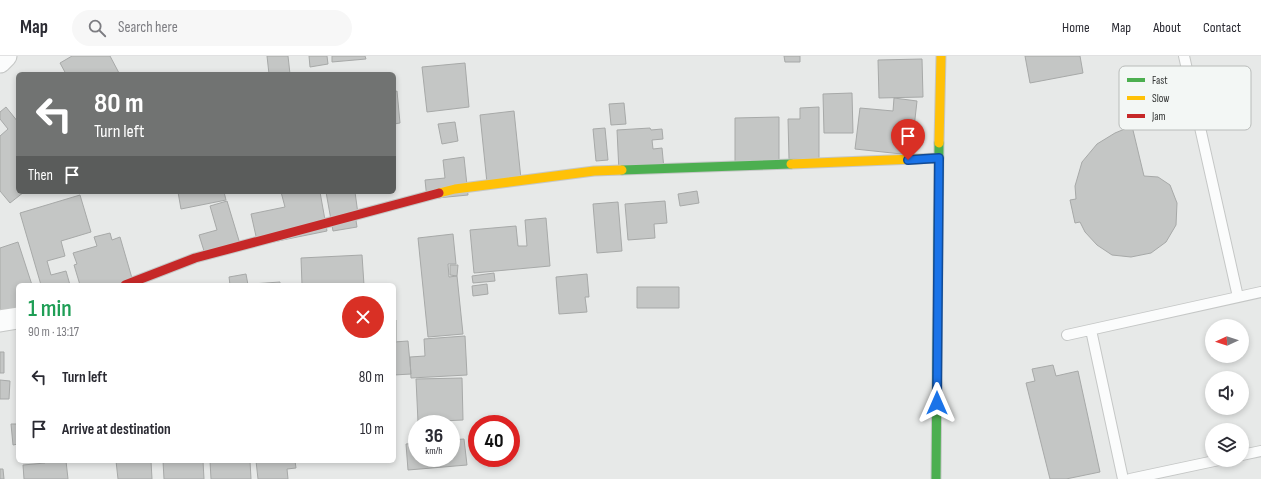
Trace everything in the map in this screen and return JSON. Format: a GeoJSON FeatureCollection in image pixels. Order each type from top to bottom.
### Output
{"type":"FeatureCollection","features":[{"type":"Feature","properties":{"kind":"street"},"geometry":{"type":"LineString","coordinates":[[0,62],[6,56]]}},
{"type":"Feature","properties":{"kind":"street"},"geometry":{"type":"LineString","coordinates":[[936,479],[941,56]]}},
{"type":"Feature","properties":{"kind":"street"},"geometry":{"type":"LineString","coordinates":[[130,283],[195,258],[455,188],[594,171],[939,158]]}},
{"type":"Feature","properties":{"kind":"street"},"geometry":{"type":"LineString","coordinates":[[0,321],[16,318]]}},
{"type":"Feature","properties":{"kind":"lane"},"geometry":{"type":"LineString","coordinates":[[1184,56],[1186,66]]}},
{"type":"Feature","properties":{"kind":"lane"},"geometry":{"type":"LineString","coordinates":[[1201,130],[1238,297]]}},
{"type":"Feature","properties":{"kind":"lane"},"geometry":{"type":"LineString","coordinates":[[1067,335],[1261,292]]}},
{"type":"Feature","properties":{"kind":"lane"},"geometry":{"type":"LineString","coordinates":[[1091,330],[1123,479]]}},
{"type":"Feature","properties":{"kind":"lane"},"geometry":{"type":"LineString","coordinates":[[1249,454],[1261,451]]}},
{"type":"Feature","properties":{"kind":"lane"},"geometry":{"type":"LineString","coordinates":[[1130,479],[1205,463]]}},
{"type":"Feature","properties":{"kind":"building"},"geometry":{"type":"Polygon","coordinates":[[[72,56],[110,56],[118,72],[65,72],[60,63],[72,56]]]}},
{"type":"Feature","properties":{"kind":"building"},"geometry":{"type":"Polygon","coordinates":[[[267,56],[288,56],[290,72],[269,72],[267,56]]]}},
{"type":"Feature","properties":{"kind":"building"},"geometry":{"type":"Polygon","coordinates":[[[309,56],[327,56],[328,64],[310,67],[309,56]]]}},
{"type":"Feature","properties":{"kind":"building"},"geometry":{"type":"Polygon","coordinates":[[[332,56],[365,56],[366,59],[332,62],[332,56]]]}},
{"type":"Feature","properties":{"kind":"building"},"geometry":{"type":"Polygon","coordinates":[[[784,56],[800,56],[800,62],[785,62],[784,56]]]}},
{"type":"Feature","properties":{"kind":"building"},"geometry":{"type":"Polygon","coordinates":[[[1025,56],[1080,56],[1083,73],[1030,83],[1025,56]]]}},
{"type":"Feature","properties":{"kind":"building"},"geometry":{"type":"Polygon","coordinates":[[[922,59],[923,97],[879,98],[878,60],[922,59]]]}},
{"type":"Feature","properties":{"kind":"building"},"geometry":{"type":"Polygon","coordinates":[[[465,63],[469,107],[427,112],[422,67],[465,63]]]}},
{"type":"Feature","properties":{"kind":"building"},"geometry":{"type":"Polygon","coordinates":[[[396,91],[400,123],[396,124],[396,91]]]}},
{"type":"Feature","properties":{"kind":"building"},"geometry":{"type":"Polygon","coordinates":[[[852,93],[853,133],[824,133],[823,94],[852,93]]]}},
{"type":"Feature","properties":{"kind":"building"},"geometry":{"type":"Polygon","coordinates":[[[894,98],[917,101],[911,155],[855,149],[860,108],[893,111],[894,98]]]}},
{"type":"Feature","properties":{"kind":"building"},"geometry":{"type":"Polygon","coordinates":[[[624,103],[626,124],[611,125],[609,104],[624,103]]]}},
{"type":"Feature","properties":{"kind":"building"},"geometry":{"type":"Polygon","coordinates":[[[6,107],[16,120],[16,194],[21,194],[10,203],[0,191],[0,136],[8,129],[0,119],[0,112],[6,107]]]}},
{"type":"Feature","properties":{"kind":"building"},"geometry":{"type":"Polygon","coordinates":[[[819,107],[819,159],[789,159],[788,119],[800,119],[800,108],[819,107]]]}},
{"type":"Feature","properties":{"kind":"building"},"geometry":{"type":"Polygon","coordinates":[[[514,111],[521,179],[487,183],[480,115],[514,111]]]}},
{"type":"Feature","properties":{"kind":"building"},"geometry":{"type":"Polygon","coordinates":[[[779,117],[779,161],[735,162],[735,118],[779,117]]]}},
{"type":"Feature","properties":{"kind":"building"},"geometry":{"type":"Polygon","coordinates":[[[455,122],[458,141],[442,144],[438,124],[455,122]]]}},
{"type":"Feature","properties":{"kind":"building"},"geometry":{"type":"Polygon","coordinates":[[[605,128],[608,160],[596,161],[593,129],[605,128]]]}},
{"type":"Feature","properties":{"kind":"building"},"geometry":{"type":"Polygon","coordinates":[[[650,128],[651,130],[662,129],[663,139],[652,140],[653,149],[662,148],[664,169],[619,172],[617,130],[650,128]]]}},
{"type":"Feature","properties":{"kind":"building"},"geometry":{"type":"Polygon","coordinates":[[[1122,130],[1133,130],[1144,176],[1158,177],[1170,185],[1177,203],[1176,225],[1166,242],[1151,253],[1131,257],[1112,255],[1097,245],[1085,232],[1080,222],[1075,223],[1070,200],[1076,199],[1075,186],[1082,162],[1097,144],[1122,130]]]}},
{"type":"Feature","properties":{"kind":"building"},"geometry":{"type":"Polygon","coordinates":[[[464,157],[468,195],[427,199],[425,180],[445,178],[443,160],[464,157]]]}},
{"type":"Feature","properties":{"kind":"building"},"geometry":{"type":"Polygon","coordinates":[[[697,191],[699,203],[680,206],[678,194],[697,191]]]}},
{"type":"Feature","properties":{"kind":"building"},"geometry":{"type":"Polygon","coordinates":[[[178,194],[224,194],[226,200],[181,209],[178,194]]]}},
{"type":"Feature","properties":{"kind":"building"},"geometry":{"type":"Polygon","coordinates":[[[282,194],[320,194],[327,231],[258,245],[251,214],[285,207],[282,194]]]}},
{"type":"Feature","properties":{"kind":"building"},"geometry":{"type":"Polygon","coordinates":[[[326,194],[355,194],[358,214],[355,214],[357,227],[333,231],[326,194]]]}},
{"type":"Feature","properties":{"kind":"building"},"geometry":{"type":"Polygon","coordinates":[[[80,195],[91,232],[61,241],[65,256],[47,261],[51,275],[66,271],[69,283],[40,283],[20,213],[80,195]]]}},
{"type":"Feature","properties":{"kind":"building"},"geometry":{"type":"Polygon","coordinates":[[[227,201],[240,244],[205,254],[199,235],[217,230],[210,206],[227,201]]]}},
{"type":"Feature","properties":{"kind":"building"},"geometry":{"type":"Polygon","coordinates":[[[665,201],[667,223],[654,224],[655,238],[628,240],[625,204],[665,201]]]}},
{"type":"Feature","properties":{"kind":"building"},"geometry":{"type":"Polygon","coordinates":[[[618,202],[622,251],[597,253],[593,204],[618,202]]]}},
{"type":"Feature","properties":{"kind":"building"},"geometry":{"type":"Polygon","coordinates":[[[546,218],[550,266],[474,273],[470,230],[516,226],[518,246],[527,246],[525,220],[546,218]]]}},
{"type":"Feature","properties":{"kind":"building"},"geometry":{"type":"Polygon","coordinates":[[[110,233],[112,240],[120,237],[133,283],[79,283],[74,265],[77,264],[73,253],[97,246],[94,237],[110,233]]]}},
{"type":"Feature","properties":{"kind":"building"},"geometry":{"type":"Polygon","coordinates":[[[453,234],[456,264],[448,264],[449,277],[457,276],[463,334],[428,337],[418,238],[453,234]]]}},
{"type":"Feature","properties":{"kind":"building"},"geometry":{"type":"Polygon","coordinates":[[[18,242],[31,283],[16,283],[16,320],[0,325],[0,248],[18,242]]]}},
{"type":"Feature","properties":{"kind":"building"},"geometry":{"type":"Polygon","coordinates":[[[362,255],[364,283],[302,283],[301,258],[362,255]]]}},
{"type":"Feature","properties":{"kind":"building"},"geometry":{"type":"Polygon","coordinates":[[[450,265],[458,265],[457,276],[450,275],[450,265]]]}},
{"type":"Feature","properties":{"kind":"building"},"geometry":{"type":"Polygon","coordinates":[[[494,273],[495,281],[473,283],[472,276],[494,273]]]}},
{"type":"Feature","properties":{"kind":"building"},"geometry":{"type":"Polygon","coordinates":[[[246,274],[248,283],[230,283],[229,277],[246,274]]]}},
{"type":"Feature","properties":{"kind":"building"},"geometry":{"type":"Polygon","coordinates":[[[587,274],[589,297],[585,297],[587,312],[559,314],[556,277],[587,274]]]}},
{"type":"Feature","properties":{"kind":"building"},"geometry":{"type":"Polygon","coordinates":[[[487,284],[488,294],[473,296],[472,286],[487,284]]]}},
{"type":"Feature","properties":{"kind":"building"},"geometry":{"type":"Polygon","coordinates":[[[637,287],[679,287],[679,308],[637,308],[637,287]]]}},
{"type":"Feature","properties":{"kind":"building"},"geometry":{"type":"Polygon","coordinates":[[[465,336],[467,375],[411,378],[410,357],[425,356],[424,339],[465,336]]]}},
{"type":"Feature","properties":{"kind":"building"},"geometry":{"type":"Polygon","coordinates":[[[408,341],[411,374],[396,375],[396,342],[408,341]]]}},
{"type":"Feature","properties":{"kind":"building"},"geometry":{"type":"Polygon","coordinates":[[[0,352],[4,352],[4,373],[0,373],[0,352]]]}},
{"type":"Feature","properties":{"kind":"building"},"geometry":{"type":"Polygon","coordinates":[[[1053,365],[1056,376],[1078,371],[1100,472],[1066,479],[1050,479],[1026,383],[1035,381],[1032,369],[1053,365]]]}},
{"type":"Feature","properties":{"kind":"building"},"geometry":{"type":"Polygon","coordinates":[[[462,378],[463,420],[460,420],[460,415],[418,415],[416,379],[462,378]]]}},
{"type":"Feature","properties":{"kind":"building"},"geometry":{"type":"Polygon","coordinates":[[[0,380],[10,381],[9,399],[0,399],[0,380]]]}},
{"type":"Feature","properties":{"kind":"building"},"geometry":{"type":"Polygon","coordinates":[[[11,424],[16,424],[16,444],[13,445],[11,424]]]}},
{"type":"Feature","properties":{"kind":"building"},"geometry":{"type":"Polygon","coordinates":[[[460,439],[464,439],[467,465],[460,466],[460,439]]]}},
{"type":"Feature","properties":{"kind":"building"},"geometry":{"type":"Polygon","coordinates":[[[406,444],[408,444],[408,467],[443,467],[408,470],[406,444]]]}},
{"type":"Feature","properties":{"kind":"building"},"geometry":{"type":"Polygon","coordinates":[[[66,463],[68,479],[24,479],[23,465],[66,463]]]}},
{"type":"Feature","properties":{"kind":"building"},"geometry":{"type":"Polygon","coordinates":[[[116,463],[151,463],[152,479],[118,479],[116,463]]]}},
{"type":"Feature","properties":{"kind":"building"},"geometry":{"type":"Polygon","coordinates":[[[163,463],[203,463],[204,479],[164,479],[163,463]]]}},
{"type":"Feature","properties":{"kind":"building"},"geometry":{"type":"Polygon","coordinates":[[[210,463],[250,463],[251,479],[211,479],[210,463]]]}},
{"type":"Feature","properties":{"kind":"building"},"geometry":{"type":"Polygon","coordinates":[[[256,463],[295,463],[296,468],[287,469],[288,479],[258,479],[256,463]]]}},
{"type":"Feature","properties":{"kind":"building"},"geometry":{"type":"Polygon","coordinates":[[[0,469],[3,469],[4,479],[0,479],[0,469]]]}},
{"type":"Feature","properties":{"kind":"traffic: fast"},"geometry":{"type":"LineString","coordinates":[[936,479],[939,143]]}},
{"type":"Feature","properties":{"kind":"traffic: fast"},"geometry":{"type":"LineString","coordinates":[[622,170],[791,164]]}},
{"type":"Feature","properties":{"kind":"traffic: slow"},"geometry":{"type":"LineString","coordinates":[[939,143],[941,56]]}},
{"type":"Feature","properties":{"kind":"traffic: slow"},"geometry":{"type":"LineString","coordinates":[[791,164],[939,158]]}},
{"type":"Feature","properties":{"kind":"traffic: slow"},"geometry":{"type":"LineString","coordinates":[[439,193],[455,189],[594,171],[622,170]]}},
{"type":"Feature","properties":{"kind":"traffic: jam"},"geometry":{"type":"LineString","coordinates":[[130,283],[195,258],[439,193]]}},
{"type":"Feature","properties":{"kind":"route"},"geometry":{"type":"LineString","coordinates":[[908,160],[939,158],[937,403]]}}]}
